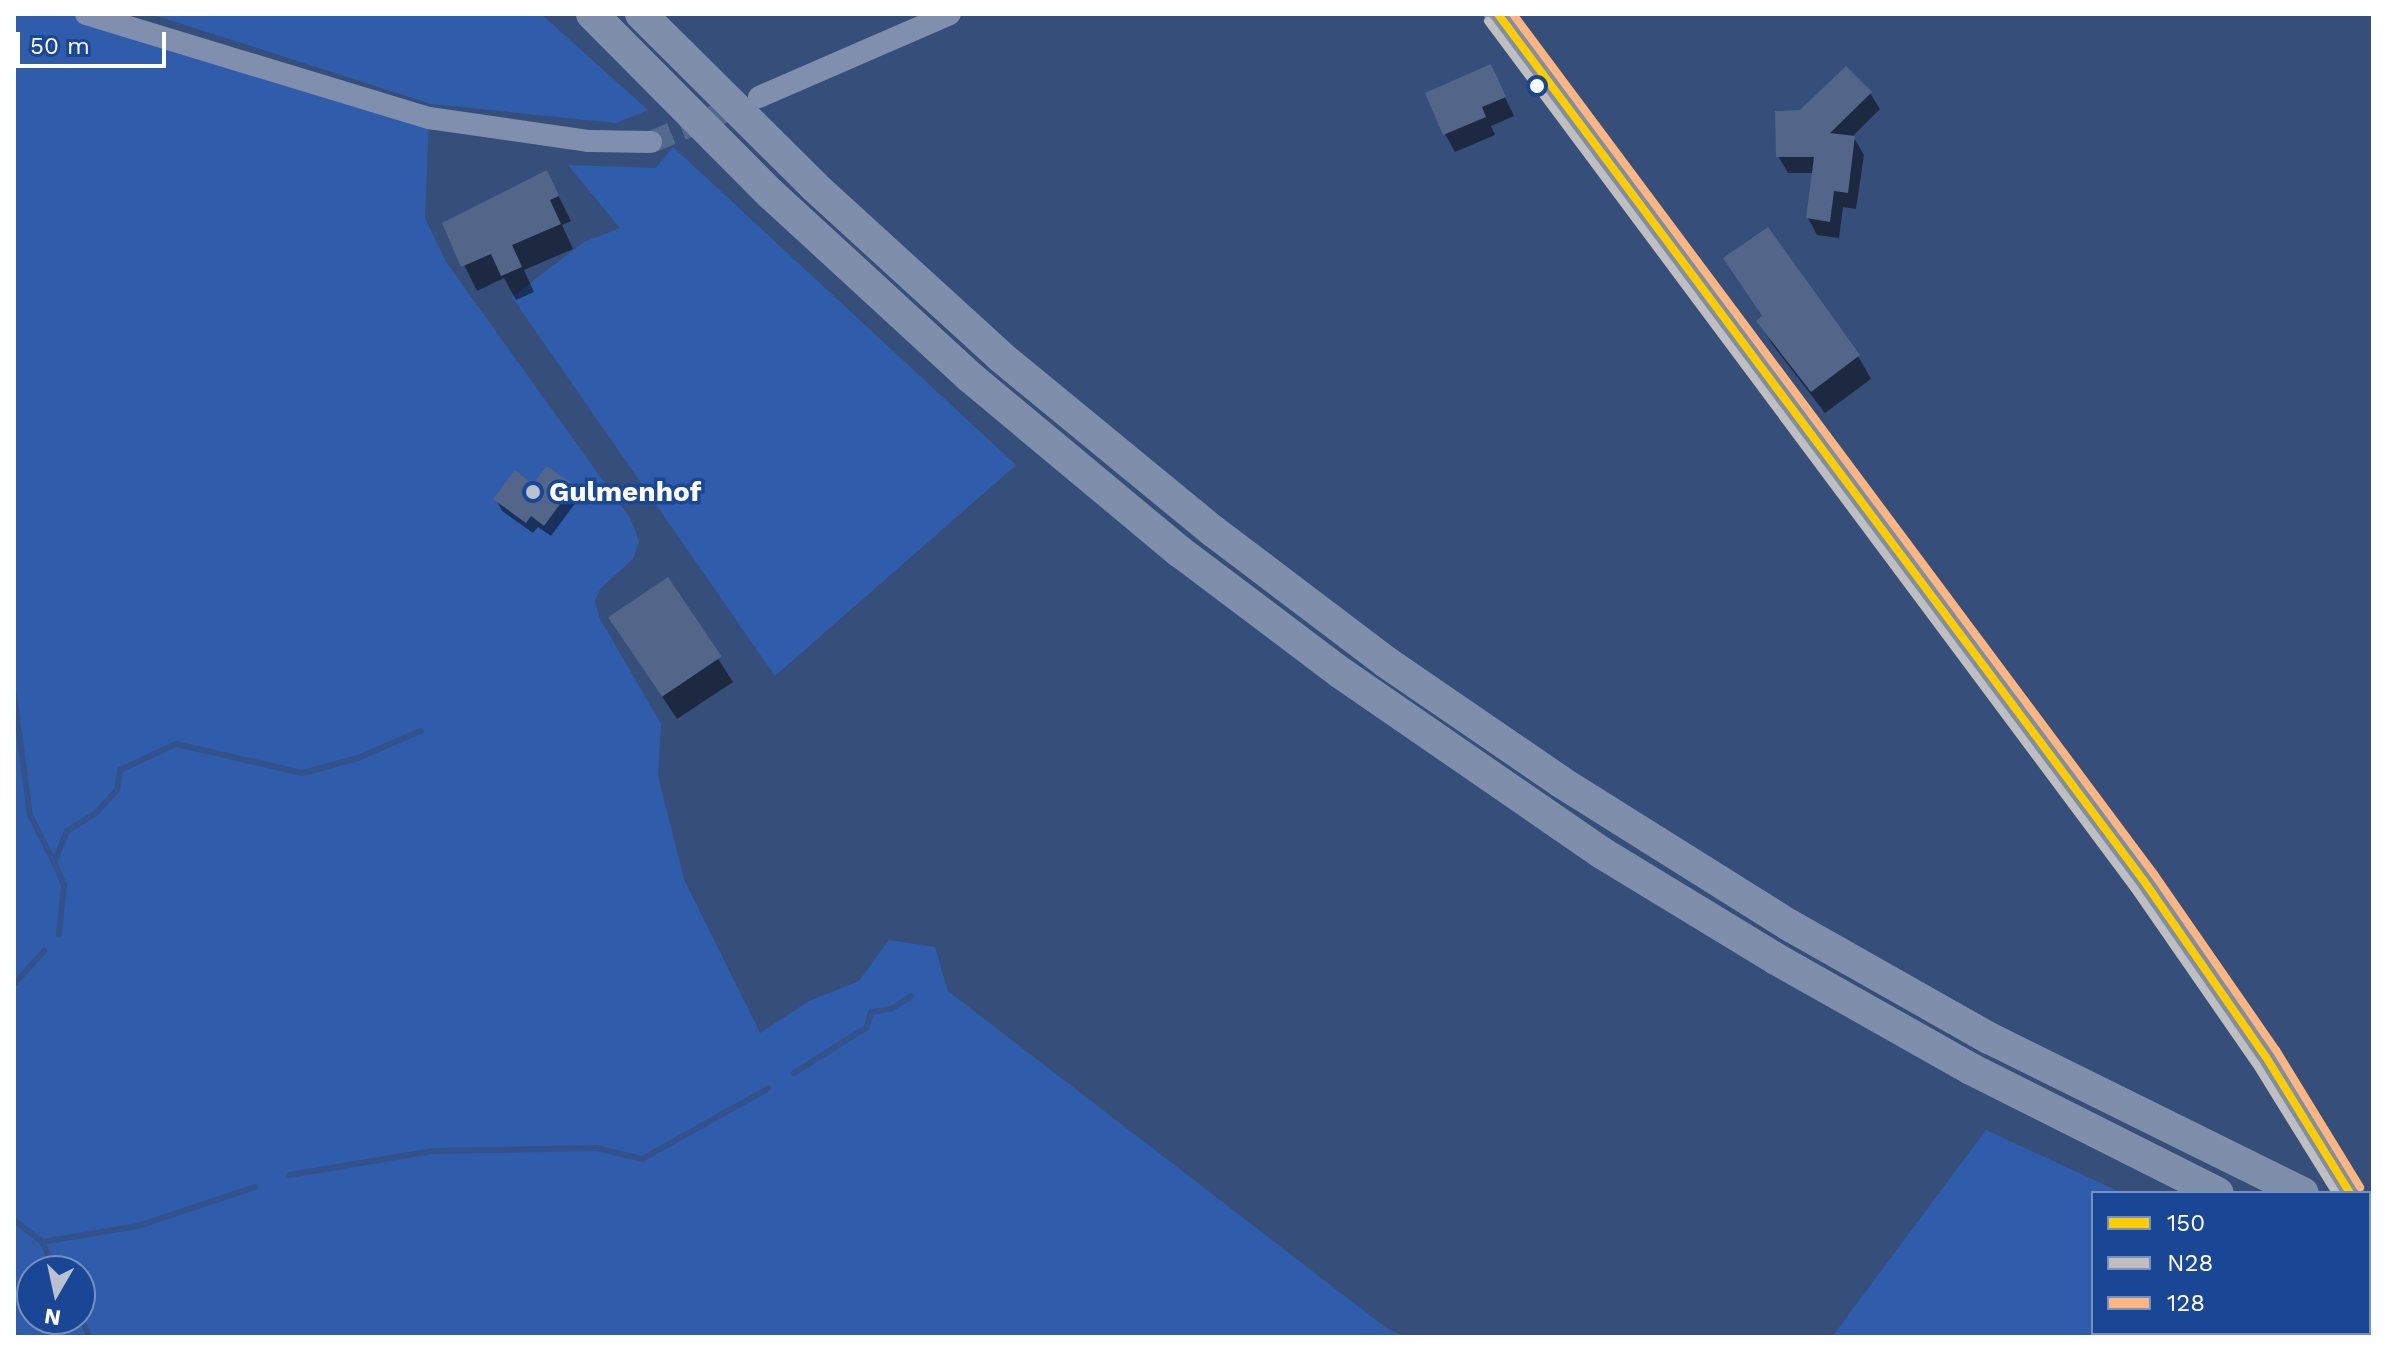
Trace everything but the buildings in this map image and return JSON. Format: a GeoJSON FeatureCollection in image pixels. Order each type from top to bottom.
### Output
{"type":"FeatureCollection","features":[{"type":"Feature","properties":{"kind":"highway"},"geometry":{"type":"LineString","coordinates":[[592,14],[761,185],[970,377],[1179,551],[1341,673],[1602,853],[1776,959],[1984,1076],[2214,1191]]}},
{"type":"Feature","properties":{"kind":"highway"},"geometry":{"type":"LineString","coordinates":[[641,14],[824,196],[1001,357],[1201,522],[1386,662],[1561,782],[1789,925],[2003,1045],[2299,1191]]}},
{"type":"Feature","properties":{"kind":"main road"},"geometry":{"type":"LineString","coordinates":[[1498,14],[2144,881],[2266,1057],[2349,1191]]}},
{"type":"Feature","properties":{"kind":"street"},"geometry":{"type":"LineString","coordinates":[[86,14],[429,118],[589,141],[651,142]]}},
{"type":"Feature","properties":{"kind":"street"},"geometry":{"type":"LineString","coordinates":[[759,97],[950,14]]}},
{"type":"Feature","properties":{"kind":"shaded area"},"geometry":{"type":"Polygon","coordinates":[[[14,14],[86,14],[429,118],[425,218],[446,262],[630,518],[639,541],[633,559],[601,588],[595,600],[599,617],[661,724],[658,776],[684,879],[760,1033],[809,1001],[859,981],[889,940],[935,947],[948,991],[1385,1327],[1406,1337],[14,1337],[14,14]]]}},
{"type":"Feature","properties":{"kind":"shaded area"},"geometry":{"type":"Polygon","coordinates":[[[151,14],[541,14],[648,110],[616,123],[431,104],[151,14]]]}},
{"type":"Feature","properties":{"kind":"shaded area"},"geometry":{"type":"Polygon","coordinates":[[[673,147],[1016,465],[775,676],[512,297],[584,242],[620,228],[568,165],[656,168],[673,147]]]}},
{"type":"Feature","properties":{"kind":"shaded area"},"geometry":{"type":"Polygon","coordinates":[[[1986,1130],[2118,1191],[2091,1191],[2091,1335],[2371,1335],[2371,1322],[2373,1337],[1832,1337],[1986,1130]]]}},
{"type":"Feature","properties":{"kind":"waterway"},"geometry":{"type":"LineString","coordinates":[[14,694],[30,815],[54,862]]}},
{"type":"Feature","properties":{"kind":"waterway"},"geometry":{"type":"LineString","coordinates":[[59,934],[64,885],[54,862],[67,831],[97,812],[117,790],[120,770],[176,744],[303,773],[358,758],[420,731]]}},
{"type":"Feature","properties":{"kind":"waterway"},"geometry":{"type":"LineString","coordinates":[[14,984],[44,951]]}},
{"type":"Feature","properties":{"kind":"waterway"},"geometry":{"type":"LineString","coordinates":[[794,1073],[867,1027],[871,1012],[891,1009],[911,996]]}},
{"type":"Feature","properties":{"kind":"waterway"},"geometry":{"type":"LineString","coordinates":[[289,1175],[432,1151],[597,1148],[642,1159],[769,1088]]}},
{"type":"Feature","properties":{"kind":"waterway"},"geometry":{"type":"LineString","coordinates":[[42,1242],[138,1226],[255,1187]]}},
{"type":"Feature","properties":{"kind":"waterway"},"geometry":{"type":"LineString","coordinates":[[14,1220],[42,1242],[49,1255]]}},
{"type":"Feature","properties":{"kind":"tunnel"},"geometry":{"type":"LineString","coordinates":[[651,142],[746,103]]}},
{"type":"Feature","properties":{"kind":"transit line","name":"150"},"geometry":{"type":"LineString","coordinates":[[1498,14],[2144,881],[2266,1057],[2349,1191]]}},
{"type":"Feature","properties":{"kind":"transit line","name":"128"},"geometry":{"type":"LineString","coordinates":[[1513,14],[2154,874],[2276,1050],[2360,1187]]}},
{"type":"Feature","properties":{"kind":"transit line","name":"N28"},"geometry":{"type":"LineString","coordinates":[[1488,21],[2134,888],[2256,1064],[2335,1191]]}},
{"type":"Feature","properties":{"kind":"place","name":"Gulmenhof"},"geometry":{"type":"Point","coordinates":[533,492]}}]}
